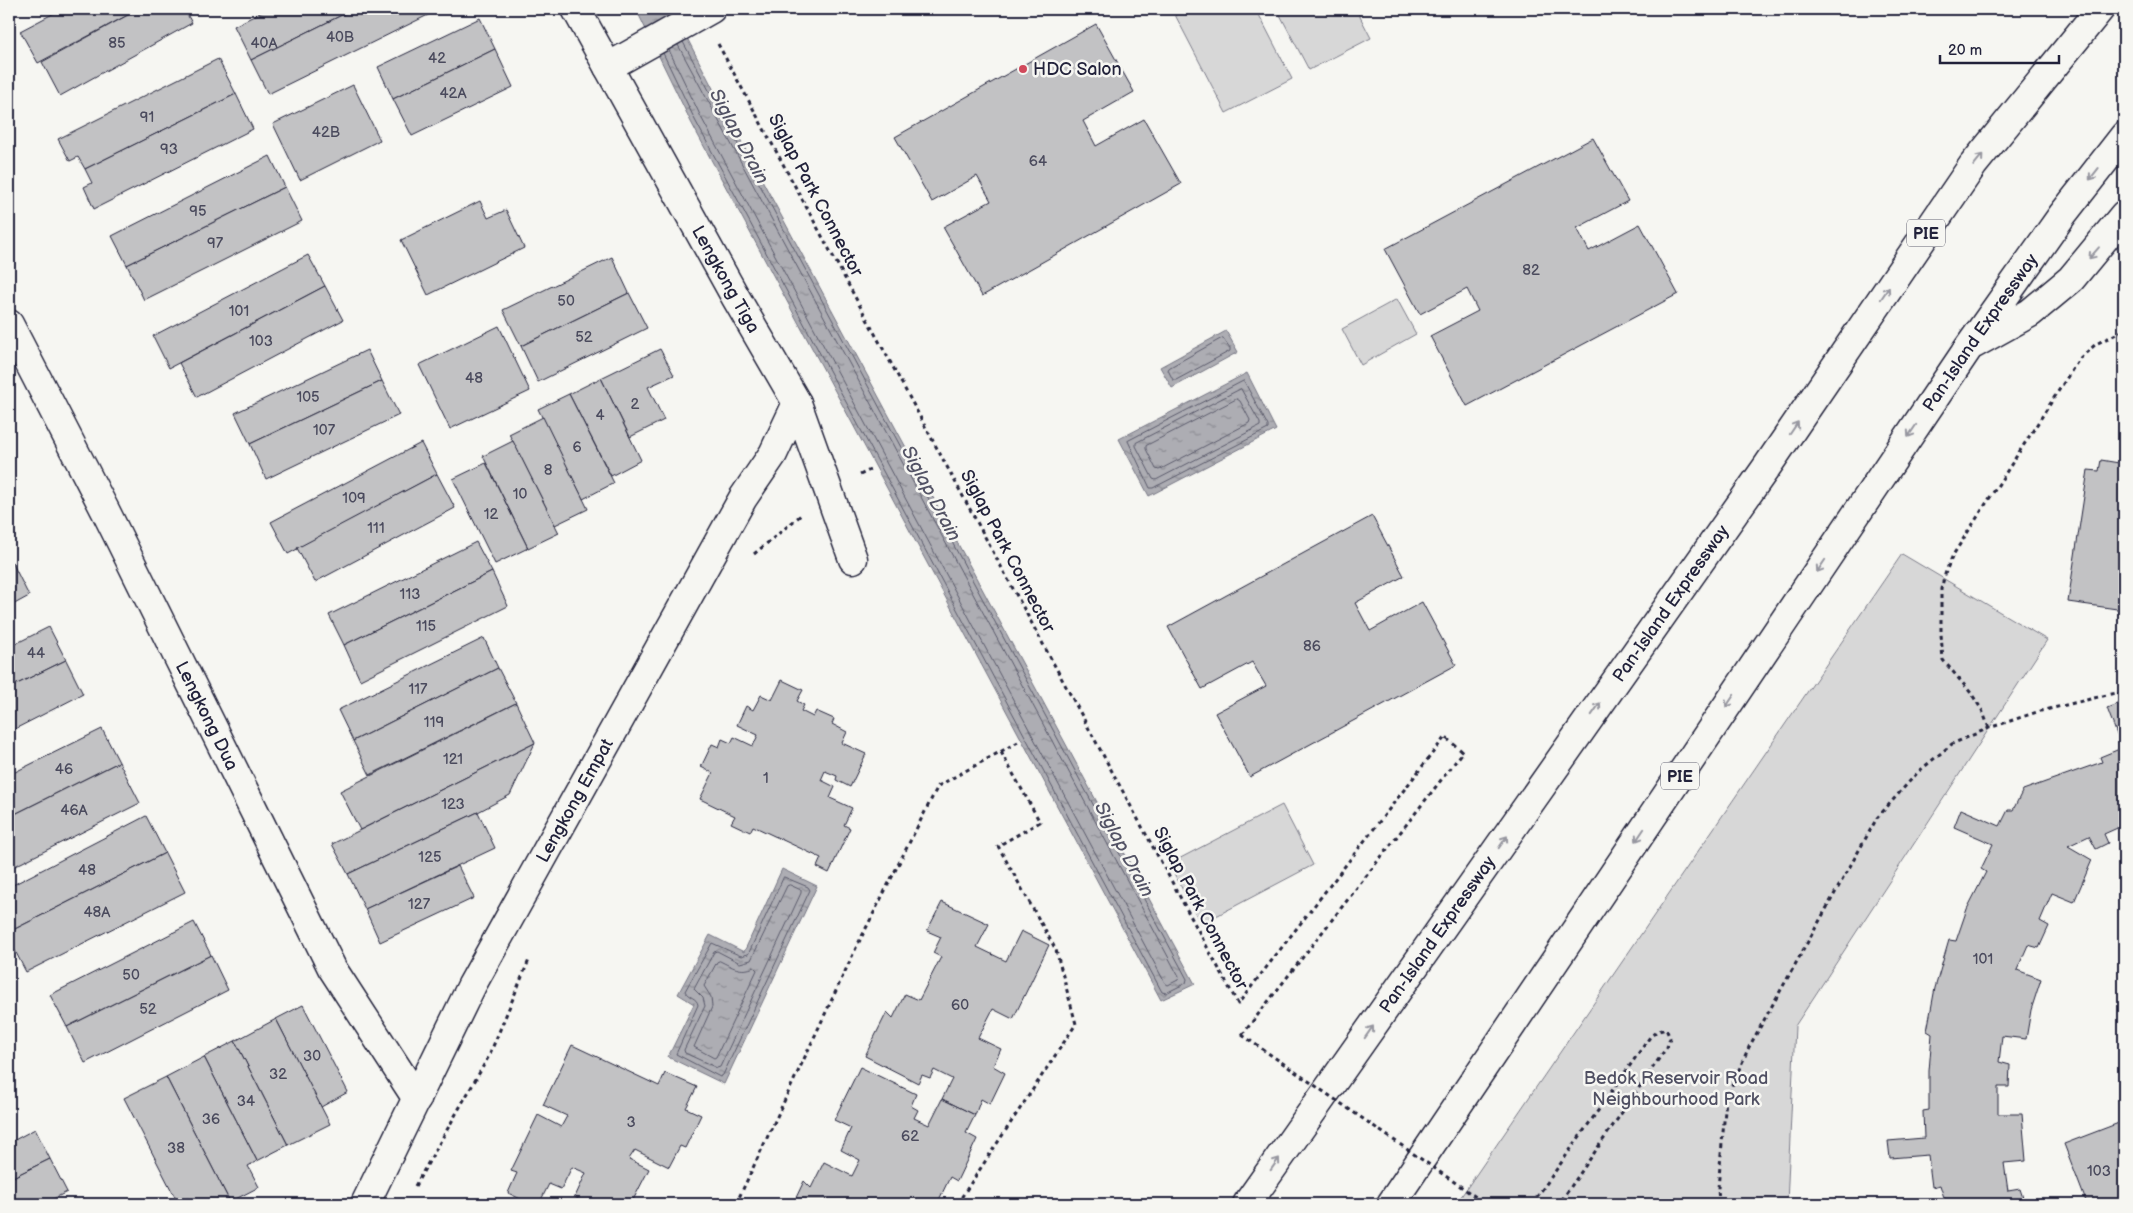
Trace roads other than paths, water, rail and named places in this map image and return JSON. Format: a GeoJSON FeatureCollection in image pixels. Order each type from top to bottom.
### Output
{"type":"FeatureCollection","features":[{"type":"Feature","properties":{"kind":"main road","name":"Lengkong Tiga"},"geometry":{"type":"LineString","coordinates":[[576,9],[797,403],[853,559]]}},
{"type":"Feature","properties":{"kind":"main road","name":"Pan-Island Expressway"},"geometry":{"type":"LineString","coordinates":[[1247,1204],[1766,468],[1973,165],[2100,9]]}},
{"type":"Feature","properties":{"kind":"main road"},"geometry":{"type":"LineString","coordinates":[[608,67],[707,11]]}},
{"type":"Feature","properties":{"kind":"main road","name":"Pan-Island Expressway"},"geometry":{"type":"LineString","coordinates":[[1391,1204],[1969,347],[2063,214],[2124,136]]}},
{"type":"Feature","properties":{"kind":"main road"},"geometry":{"type":"LineString","coordinates":[[1969,347],[2030,314],[2072,279],[2124,215]]}},
{"type":"Feature","properties":{"kind":"main road","name":"Lengkong Dua"},"geometry":{"type":"LineString","coordinates":[[9,324],[106,512],[332,968],[417,1100]]}},
{"type":"Feature","properties":{"kind":"main road","name":"Lengkong Empat"},"geometry":{"type":"LineString","coordinates":[[366,1204],[472,985],[743,498],[773,454],[797,403]]}},
{"type":"Feature","properties":{"kind":"water"},"geometry":{"type":"Polygon","coordinates":[[[636,9],[672,9],[720,102],[1195,984],[1161,1000],[691,122],[636,9]]]}},
{"type":"Feature","properties":{"kind":"water"},"geometry":{"type":"Polygon","coordinates":[[[1226,331],[1238,352],[1172,388],[1160,367],[1226,331]]]}},
{"type":"Feature","properties":{"kind":"water"},"geometry":{"type":"Polygon","coordinates":[[[1247,373],[1276,430],[1149,496],[1119,439],[1247,373]]]}},
{"type":"Feature","properties":{"kind":"water"},"geometry":{"type":"Polygon","coordinates":[[[782,869],[817,886],[724,1084],[668,1057],[694,1004],[678,994],[710,935],[744,952],[782,869]]]}},
{"type":"Feature","properties":{"kind":"place","name":"HDC Salon"},"geometry":{"type":"Point","coordinates":[1023,69]}},
{"type":"Feature","properties":{"kind":"water label","name":"Siglap Drain"},"geometry":{"type":"Point","coordinates":[740,136]}},
{"type":"Feature","properties":{"kind":"water label","name":"Siglap Drain"},"geometry":{"type":"Point","coordinates":[932,493]}},
{"type":"Feature","properties":{"kind":"water label","name":"Siglap Drain"},"geometry":{"type":"Point","coordinates":[1125,849]}},
{"type":"Feature","properties":{"kind":"park label","name":"Bedok Reservoir Road Neighbourhood Park"},"geometry":{"type":"Point","coordinates":[1676,1088]}}]}
